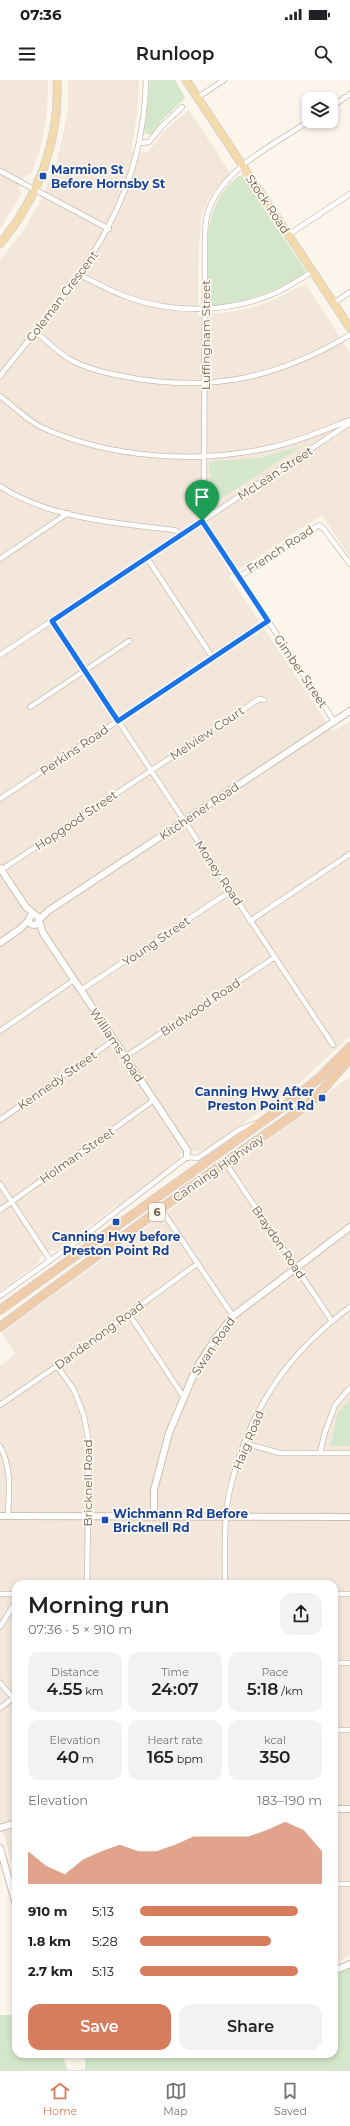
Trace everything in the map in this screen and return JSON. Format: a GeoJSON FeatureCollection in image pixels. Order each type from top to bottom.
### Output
{"type":"FeatureCollection","features":[{"type":"Feature","properties":{"kind":"highway","name":"Canning Highway"},"geometry":{"type":"LineString","coordinates":[[0,1310],[311,1085],[350,1047]]}},
{"type":"Feature","properties":{"kind":"highway","name":"Canning Highway"},"geometry":{"type":"LineString","coordinates":[[0,1326],[101,1254],[225,1162],[294,1115],[319,1094],[350,1058]]}},
{"type":"Feature","properties":{"kind":"highway"},"geometry":{"type":"LineString","coordinates":[[311,1085],[319,1094]]}},
{"type":"Feature","properties":{"kind":"main road"},"geometry":{"type":"LineString","coordinates":[[0,239],[33,189],[52,127],[54,80]]}},
{"type":"Feature","properties":{"kind":"main road"},"geometry":{"type":"LineString","coordinates":[[0,244],[15,224],[33,189],[53,138],[57,113],[57,80]]}},
{"type":"Feature","properties":{"kind":"main road","name":"Stock Road"},"geometry":{"type":"LineString","coordinates":[[186,80],[350,328]]}},
{"type":"Feature","properties":{"kind":"street","name":"Coleman Crescent"},"geometry":{"type":"LineString","coordinates":[[0,376],[80,275],[109,229],[127,188],[140,143],[146,80]]}},
{"type":"Feature","properties":{"kind":"street"},"geometry":{"type":"LineString","coordinates":[[197,98],[224,80]]}},
{"type":"Feature","properties":{"kind":"street"},"geometry":{"type":"LineString","coordinates":[[338,102],[350,94]]}},
{"type":"Feature","properties":{"kind":"street"},"geometry":{"type":"LineString","coordinates":[[140,143],[149,142],[162,126],[182,108]]}},
{"type":"Feature","properties":{"kind":"street","name":"Luffingham Street"},"geometry":{"type":"LineString","coordinates":[[213,514],[205,495],[204,456],[205,239],[208,211],[218,193],[243,166],[302,126]]}},
{"type":"Feature","properties":{"kind":"street"},"geometry":{"type":"LineString","coordinates":[[0,171],[109,229]]}},
{"type":"Feature","properties":{"kind":"street"},"geometry":{"type":"LineString","coordinates":[[288,235],[350,194]]}},
{"type":"Feature","properties":{"kind":"street"},"geometry":{"type":"LineString","coordinates":[[80,275],[116,293],[147,304],[186,309],[205,309],[259,299],[288,286],[313,272]]}},
{"type":"Feature","properties":{"kind":"street"},"geometry":{"type":"LineString","coordinates":[[334,303],[350,292]]}},
{"type":"Feature","properties":{"kind":"street"},"geometry":{"type":"LineString","coordinates":[[36,332],[72,361],[99,371],[141,379],[205,383],[242,379],[306,360],[350,335]]}},
{"type":"Feature","properties":{"kind":"street"},"geometry":{"type":"LineString","coordinates":[[0,396],[40,426],[74,439],[134,452],[204,456],[273,447],[305,438],[350,422]]}},
{"type":"Feature","properties":{"kind":"street","name":"McLean Street"},"geometry":{"type":"LineString","coordinates":[[0,655],[350,422]]}},
{"type":"Feature","properties":{"kind":"street"},"geometry":{"type":"LineString","coordinates":[[0,486],[16,496],[68,513],[101,521],[176,530],[182,535]]}},
{"type":"Feature","properties":{"kind":"street"},"geometry":{"type":"LineString","coordinates":[[0,559],[68,513]]}},
{"type":"Feature","properties":{"kind":"street","name":"Gimber Street"},"geometry":{"type":"LineString","coordinates":[[202,521],[334,721]]}},
{"type":"Feature","properties":{"kind":"street","name":"French Road"},"geometry":{"type":"LineString","coordinates":[[239,576],[318,525],[324,529],[350,564]]}},
{"type":"Feature","properties":{"kind":"street"},"geometry":{"type":"LineString","coordinates":[[146,558],[213,658]]}},
{"type":"Feature","properties":{"kind":"street","name":"Money Road"},"geometry":{"type":"LineString","coordinates":[[52,621],[333,1045]]}},
{"type":"Feature","properties":{"kind":"street","name":"Perkins Road"},"geometry":{"type":"LineString","coordinates":[[0,799],[268,621]]}},
{"type":"Feature","properties":{"kind":"street"},"geometry":{"type":"LineString","coordinates":[[30,707],[129,641]]}},
{"type":"Feature","properties":{"kind":"street","name":"Melview Court"},"geometry":{"type":"LineString","coordinates":[[151,771],[259,699],[264,700]]}},
{"type":"Feature","properties":{"kind":"street","name":"Kitchener Road"},"geometry":{"type":"LineString","coordinates":[[0,943],[350,711]]}},
{"type":"Feature","properties":{"kind":"street","name":"Hopgood Street"},"geometry":{"type":"LineString","coordinates":[[1,869],[151,771]]}},
{"type":"Feature","properties":{"kind":"street"},"geometry":{"type":"LineString","coordinates":[[250,920],[350,854]]}},
{"type":"Feature","properties":{"kind":"street"},"geometry":{"type":"LineString","coordinates":[[1,869],[34,920]]}},
{"type":"Feature","properties":{"kind":"street","name":"Young Street"},"geometry":{"type":"LineString","coordinates":[[81,990],[231,891]]}},
{"type":"Feature","properties":{"kind":"street","name":"Williams Road"},"geometry":{"type":"LineString","coordinates":[[34,920],[187,1150],[187,1157]]}},
{"type":"Feature","properties":{"kind":"street","name":"Birdwood Road"},"geometry":{"type":"LineString","coordinates":[[125,1057],[275,957]]}},
{"type":"Feature","properties":{"kind":"street"},"geometry":{"type":"LineString","coordinates":[[0,1031],[74,980]]}},
{"type":"Feature","properties":{"kind":"street","name":"Kennedy Street"},"geometry":{"type":"LineString","coordinates":[[0,1120],[114,1040]]}},
{"type":"Feature","properties":{"kind":"street","name":"Holman Street"},"geometry":{"type":"LineString","coordinates":[[0,1210],[154,1100]]}},
{"type":"Feature","properties":{"kind":"street","name":"Canning Highway"},"geometry":{"type":"LineString","coordinates":[[0,1296],[87,1234],[187,1157],[198,1158],[240,1129],[261,1122]]}},
{"type":"Feature","properties":{"kind":"street","name":"Braydon Road"},"geometry":{"type":"LineString","coordinates":[[225,1162],[332,1321]]}},
{"type":"Feature","properties":{"kind":"street"},"geometry":{"type":"LineString","coordinates":[[0,1184],[50,1260]]}},
{"type":"Feature","properties":{"kind":"street"},"geometry":{"type":"LineString","coordinates":[[161,1209],[233,1316]]}},
{"type":"Feature","properties":{"kind":"street","name":"Swan Road"},"geometry":{"type":"LineString","coordinates":[[154,1517],[154,1490],[161,1458],[183,1396],[196,1369],[233,1316],[350,1227]]}},
{"type":"Feature","properties":{"kind":"street"},"geometry":{"type":"LineString","coordinates":[[87,1234],[101,1254]]}},
{"type":"Feature","properties":{"kind":"street","name":"Dandenong Road"},"geometry":{"type":"LineString","coordinates":[[0,1405],[58,1366],[197,1264]]}},
{"type":"Feature","properties":{"kind":"street","name":"Haig Road"},"geometry":{"type":"LineString","coordinates":[[225,1580],[226,1516],[232,1481],[252,1422],[271,1388],[294,1357],[332,1321],[350,1307]]}},
{"type":"Feature","properties":{"kind":"street"},"geometry":{"type":"LineString","coordinates":[[129,1314],[183,1396]]}},
{"type":"Feature","properties":{"kind":"street","name":"Bricknell Road"},"geometry":{"type":"LineString","coordinates":[[58,1366],[74,1390],[85,1423],[89,1443],[87,1580]]}},
{"type":"Feature","properties":{"kind":"street"},"geometry":{"type":"LineString","coordinates":[[320,1453],[334,1405],[350,1388]]}},
{"type":"Feature","properties":{"kind":"street"},"geometry":{"type":"LineString","coordinates":[[244,1443],[280,1453],[350,1453]]}},
{"type":"Feature","properties":{"kind":"street"},"geometry":{"type":"LineString","coordinates":[[0,1446],[5,1454],[9,1474],[8,1516]]}},
{"type":"Feature","properties":{"kind":"street"},"geometry":{"type":"LineString","coordinates":[[0,1516],[350,1517]]}},
{"type":"Feature","properties":{"kind":"street"},"geometry":{"type":"LineString","coordinates":[[0,1594],[12,1594]]}},
{"type":"Feature","properties":{"kind":"street"},"geometry":{"type":"LineString","coordinates":[[338,1594],[350,1594]]}},
{"type":"Feature","properties":{"kind":"street"},"geometry":{"type":"LineString","coordinates":[[0,1627],[12,1608]]}},
{"type":"Feature","properties":{"kind":"street"},"geometry":{"type":"LineString","coordinates":[[338,1663],[350,1663]]}},
{"type":"Feature","properties":{"kind":"street"},"geometry":{"type":"LineString","coordinates":[[0,1682],[12,1697]]}},
{"type":"Feature","properties":{"kind":"street"},"geometry":{"type":"LineString","coordinates":[[0,1708],[12,1701]]}},
{"type":"Feature","properties":{"kind":"street"},"geometry":{"type":"LineString","coordinates":[[338,1730],[350,1730]]}},
{"type":"Feature","properties":{"kind":"street"},"geometry":{"type":"LineString","coordinates":[[338,1809],[350,1810]]}},
{"type":"Feature","properties":{"kind":"street"},"geometry":{"type":"LineString","coordinates":[[0,1828],[12,1824]]}},
{"type":"Feature","properties":{"kind":"street"},"geometry":{"type":"LineString","coordinates":[[0,1848],[12,1891]]}},
{"type":"Feature","properties":{"kind":"street"},"geometry":{"type":"LineString","coordinates":[[338,1884],[350,1884]]}},
{"type":"Feature","properties":{"kind":"street"},"geometry":{"type":"LineString","coordinates":[[338,1970],[350,1964]]}},
{"type":"Feature","properties":{"kind":"shaded area"},"geometry":{"type":"Polygon","coordinates":[[[0,80],[48,80],[47,113],[41,146],[31,174],[24,177],[19,189],[21,194],[0,229],[0,80]]]}},
{"type":"Feature","properties":{"kind":"shaded area"},"geometry":{"type":"Polygon","coordinates":[[[68,80],[139,80],[137,115],[131,151],[147,153],[166,129],[189,110],[230,173],[209,197],[202,216],[199,242],[198,316],[248,309],[270,301],[306,284],[350,353],[350,557],[322,515],[229,576],[333,732],[350,721],[350,1036],[293,1089],[201,1152],[195,1151],[180,1154],[179,1159],[128,1198],[56,1251],[51,1250],[40,1257],[39,1263],[0,1291],[0,260],[23,231],[39,204],[57,162],[68,111],[68,80]]]}},
{"type":"Feature","properties":{"kind":"shaded area"},"geometry":{"type":"Polygon","coordinates":[[[350,1078],[350,1955],[338,1962],[338,1580],[12,1580],[12,1864],[0,1821],[0,1366],[16,1354],[2,1333],[312,1108],[339,1084],[350,1078]]]}},
{"type":"Feature","properties":{"kind":"green space"},"geometry":{"type":"Polygon","coordinates":[[[150,80],[175,80],[185,98],[163,119],[151,135],[144,133],[150,80]]]}},
{"type":"Feature","properties":{"kind":"green space"},"geometry":{"type":"Polygon","coordinates":[[[242,175],[305,270],[305,273],[272,291],[237,302],[212,306],[208,300],[207,256],[209,225],[219,198],[233,181],[242,175]]]}},
{"type":"Feature","properties":{"kind":"green space"},"geometry":{"type":"Polygon","coordinates":[[[302,446],[216,502],[212,495],[209,462],[259,458],[302,446]]]}},
{"type":"Feature","properties":{"kind":"green space"},"geometry":{"type":"Polygon","coordinates":[[[350,1400],[350,1446],[330,1446],[338,1413],[350,1400]]]}},
{"type":"Feature","properties":{"kind":"green space"},"geometry":{"type":"Polygon","coordinates":[[[350,1967],[350,2070],[85,2070],[85,2058],[338,2058],[338,1973],[350,1967]]]}},
{"type":"Feature","properties":{"kind":"green space"},"geometry":{"type":"Polygon","coordinates":[[[0,2015],[10,2015],[12,2016],[12,2058],[63,2058],[68,2070],[0,2070],[0,2015]]]}},
{"type":"Feature","properties":{"kind":"place","name":"Marmion St Before Hornsby St"},"geometry":{"type":"Point","coordinates":[43,176]}},
{"type":"Feature","properties":{"kind":"place","name":"Canning Hwy After Preston Point Rd"},"geometry":{"type":"Point","coordinates":[322,1098]}},
{"type":"Feature","properties":{"kind":"place","name":"Canning Hwy before Preston Point Rd"},"geometry":{"type":"Point","coordinates":[116,1222]}},
{"type":"Feature","properties":{"kind":"place","name":"Wichmann Rd Before Bricknell Rd"},"geometry":{"type":"Point","coordinates":[105,1520]}},
{"type":"Feature","properties":{"kind":"route"},"geometry":{"type":"LineString","coordinates":[[202,521],[268,621],[118,721],[52,621],[202,521]]}}]}
